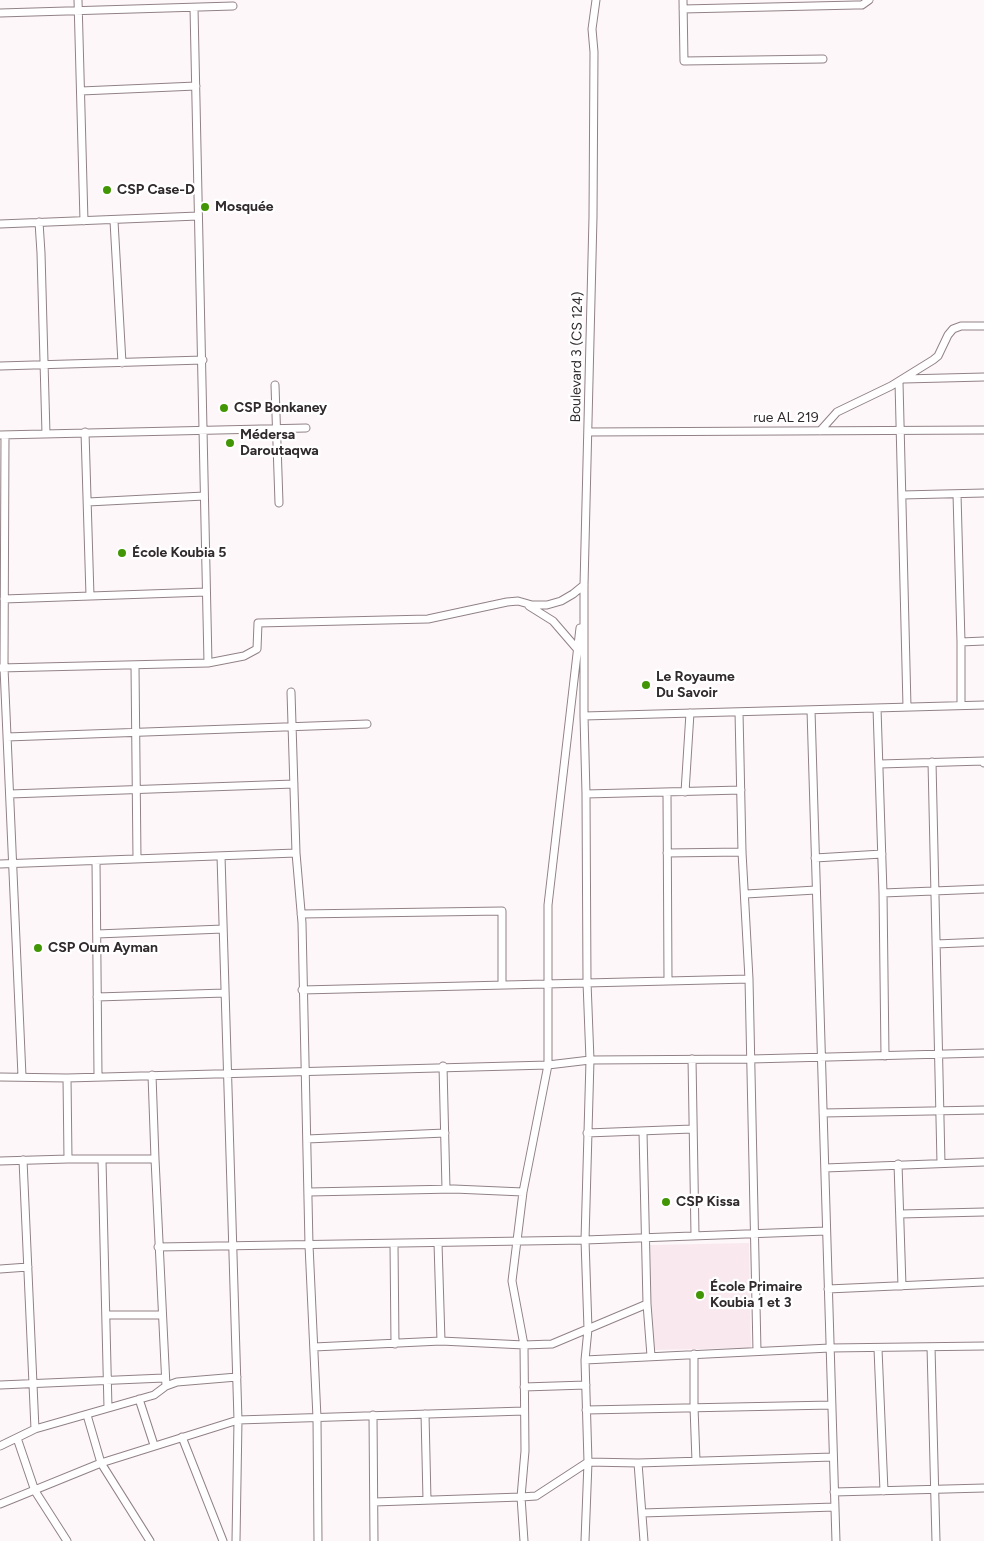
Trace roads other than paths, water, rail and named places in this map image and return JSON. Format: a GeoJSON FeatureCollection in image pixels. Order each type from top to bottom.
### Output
{"type":"FeatureCollection","features":[{"type":"Feature","properties":{"kind":"street"},"geometry":{"type":"LineString","coordinates":[[78,0],[84,221]]}},
{"type":"Feature","properties":{"kind":"street","name":"Boulevard 3 (CS 124)"},"geometry":{"type":"LineString","coordinates":[[585,1541],[588,1462],[586,1360],[588,1329],[585,1240],[590,1060],[587,982],[584,585],[593,207],[594,52],[592,29],[596,0]]}},
{"type":"Feature","properties":{"kind":"street"},"geometry":{"type":"LineString","coordinates":[[683,0],[684,61],[823,59]]}},
{"type":"Feature","properties":{"kind":"street"},"geometry":{"type":"LineString","coordinates":[[683,9],[805,3],[862,5],[869,0]]}},
{"type":"Feature","properties":{"kind":"street"},"geometry":{"type":"LineString","coordinates":[[0,13],[233,6]]}},
{"type":"Feature","properties":{"kind":"street"},"geometry":{"type":"LineString","coordinates":[[194,8],[208,663]]}},
{"type":"Feature","properties":{"kind":"street"},"geometry":{"type":"LineString","coordinates":[[81,91],[196,86]]}},
{"type":"Feature","properties":{"kind":"street"},"geometry":{"type":"LineString","coordinates":[[0,224],[114,221],[198,216]]}},
{"type":"Feature","properties":{"kind":"street"},"geometry":{"type":"LineString","coordinates":[[114,221],[122,363]]}},
{"type":"Feature","properties":{"kind":"street"},"geometry":{"type":"LineString","coordinates":[[39,222],[46,434]]}},
{"type":"Feature","properties":{"kind":"street"},"geometry":{"type":"LineString","coordinates":[[820,431],[836,412],[901,380],[938,356],[953,328],[984,326]]}},
{"type":"Feature","properties":{"kind":"street"},"geometry":{"type":"LineString","coordinates":[[0,366],[203,360]]}},
{"type":"Feature","properties":{"kind":"street"},"geometry":{"type":"LineString","coordinates":[[901,380],[984,377]]}},
{"type":"Feature","properties":{"kind":"street"},"geometry":{"type":"LineString","coordinates":[[901,380],[900,430],[907,707]]}},
{"type":"Feature","properties":{"kind":"street"},"geometry":{"type":"LineString","coordinates":[[275,385],[279,503]]}},
{"type":"Feature","properties":{"kind":"street"},"geometry":{"type":"LineString","coordinates":[[22,1076],[9,770],[2,668],[4,599],[2,435],[306,428]]}},
{"type":"Feature","properties":{"kind":"street","name":"rue AL 219"},"geometry":{"type":"LineString","coordinates":[[588,432],[984,430]]}},
{"type":"Feature","properties":{"kind":"street"},"geometry":{"type":"LineString","coordinates":[[85,432],[90,596]]}},
{"type":"Feature","properties":{"kind":"street"},"geometry":{"type":"LineString","coordinates":[[902,495],[984,493]]}},
{"type":"Feature","properties":{"kind":"street"},"geometry":{"type":"LineString","coordinates":[[957,494],[961,705]]}},
{"type":"Feature","properties":{"kind":"street"},"geometry":{"type":"LineString","coordinates":[[88,502],[204,496]]}},
{"type":"Feature","properties":{"kind":"street"},"geometry":{"type":"LineString","coordinates":[[524,604],[547,605],[561,601],[584,585]]}},
{"type":"Feature","properties":{"kind":"street"},"geometry":{"type":"LineString","coordinates":[[4,599],[206,592]]}},
{"type":"Feature","properties":{"kind":"street"},"geometry":{"type":"LineString","coordinates":[[524,1541],[521,1498],[525,1451],[524,1345],[512,1281],[524,1192],[548,1065],[548,905],[584,598]]}},
{"type":"Feature","properties":{"kind":"street"},"geometry":{"type":"LineString","coordinates":[[2,668],[208,663],[244,656],[257,649],[258,623],[428,618],[518,601],[543,613],[553,621],[578,649],[584,659]]}},
{"type":"Feature","properties":{"kind":"street"},"geometry":{"type":"LineString","coordinates":[[961,642],[984,641]]}},
{"type":"Feature","properties":{"kind":"street"},"geometry":{"type":"LineString","coordinates":[[135,666],[134,734],[137,859]]}},
{"type":"Feature","properties":{"kind":"street"},"geometry":{"type":"LineString","coordinates":[[291,692],[296,853],[302,914],[302,990],[309,1245],[317,1418],[318,1541]]}},
{"type":"Feature","properties":{"kind":"street"},"geometry":{"type":"LineString","coordinates":[[584,716],[984,705]]}},
{"type":"Feature","properties":{"kind":"street"},"geometry":{"type":"LineString","coordinates":[[877,708],[880,764],[886,1056]]}},
{"type":"Feature","properties":{"kind":"street"},"geometry":{"type":"LineString","coordinates":[[811,710],[836,1541]]}},
{"type":"Feature","properties":{"kind":"street"},"geometry":{"type":"LineString","coordinates":[[739,712],[742,852],[746,894],[749,978],[756,1234],[757,1351]]}},
{"type":"Feature","properties":{"kind":"street"},"geometry":{"type":"LineString","coordinates":[[685,792],[690,713]]}},
{"type":"Feature","properties":{"kind":"street"},"geometry":{"type":"LineString","coordinates":[[7,738],[366,724]]}},
{"type":"Feature","properties":{"kind":"street"},"geometry":{"type":"LineString","coordinates":[[880,764],[984,761],[984,763]]}},
{"type":"Feature","properties":{"kind":"street"},"geometry":{"type":"LineString","coordinates":[[932,762],[941,1163]]}},
{"type":"Feature","properties":{"kind":"street"},"geometry":{"type":"LineString","coordinates":[[0,770],[9,770]]}},
{"type":"Feature","properties":{"kind":"street"},"geometry":{"type":"LineString","coordinates":[[10,794],[294,784]]}},
{"type":"Feature","properties":{"kind":"street"},"geometry":{"type":"LineString","coordinates":[[586,794],[741,790]]}},
{"type":"Feature","properties":{"kind":"street"},"geometry":{"type":"LineString","coordinates":[[667,792],[668,980]]}},
{"type":"Feature","properties":{"kind":"street"},"geometry":{"type":"LineString","coordinates":[[667,853],[742,852]]}},
{"type":"Feature","properties":{"kind":"street"},"geometry":{"type":"LineString","coordinates":[[0,864],[296,853]]}},
{"type":"Feature","properties":{"kind":"street"},"geometry":{"type":"LineString","coordinates":[[815,858],[882,854]]}},
{"type":"Feature","properties":{"kind":"street"},"geometry":{"type":"LineString","coordinates":[[221,856],[238,1420],[236,1541]]}},
{"type":"Feature","properties":{"kind":"street"},"geometry":{"type":"LineString","coordinates":[[96,860],[98,1076]]}},
{"type":"Feature","properties":{"kind":"street"},"geometry":{"type":"LineString","coordinates":[[883,893],[984,889]]}},
{"type":"Feature","properties":{"kind":"street"},"geometry":{"type":"LineString","coordinates":[[746,894],[816,890]]}},
{"type":"Feature","properties":{"kind":"street"},"geometry":{"type":"LineString","coordinates":[[302,914],[502,911],[502,984]]}},
{"type":"Feature","properties":{"kind":"street"},"geometry":{"type":"LineString","coordinates":[[97,934],[223,929]]}},
{"type":"Feature","properties":{"kind":"street"},"geometry":{"type":"LineString","coordinates":[[936,944],[984,942]]}},
{"type":"Feature","properties":{"kind":"street"},"geometry":{"type":"LineString","coordinates":[[302,990],[749,978]]}},
{"type":"Feature","properties":{"kind":"street"},"geometry":{"type":"LineString","coordinates":[[97,997],[225,992]]}},
{"type":"Feature","properties":{"kind":"street"},"geometry":{"type":"LineString","coordinates":[[0,1077],[67,1078],[443,1066],[548,1065],[590,1060],[750,1059],[984,1053]]}},
{"type":"Feature","properties":{"kind":"street"},"geometry":{"type":"LineString","coordinates":[[692,1059],[695,1235]]}},
{"type":"Feature","properties":{"kind":"street"},"geometry":{"type":"LineString","coordinates":[[443,1066],[446,1189]]}},
{"type":"Feature","properties":{"kind":"street"},"geometry":{"type":"LineString","coordinates":[[152,1075],[161,1315],[166,1386]]}},
{"type":"Feature","properties":{"kind":"street"},"geometry":{"type":"LineString","coordinates":[[67,1078],[68,1159]]}},
{"type":"Feature","properties":{"kind":"street"},"geometry":{"type":"LineString","coordinates":[[823,1113],[984,1110]]}},
{"type":"Feature","properties":{"kind":"street"},"geometry":{"type":"LineString","coordinates":[[587,1133],[692,1130]]}},
{"type":"Feature","properties":{"kind":"street"},"geometry":{"type":"LineString","coordinates":[[643,1132],[647,1304],[651,1356]]}},
{"type":"Feature","properties":{"kind":"street"},"geometry":{"type":"LineString","coordinates":[[307,1139],[445,1133]]}},
{"type":"Feature","properties":{"kind":"street"},"geometry":{"type":"LineString","coordinates":[[0,1161],[155,1159]]}},
{"type":"Feature","properties":{"kind":"street"},"geometry":{"type":"LineString","coordinates":[[23,1160],[35,1429]]}},
{"type":"Feature","properties":{"kind":"street"},"geometry":{"type":"LineString","coordinates":[[102,1160],[108,1408]]}},
{"type":"Feature","properties":{"kind":"street"},"geometry":{"type":"LineString","coordinates":[[825,1168],[984,1162]]}},
{"type":"Feature","properties":{"kind":"street"},"geometry":{"type":"LineString","coordinates":[[898,1164],[902,1286]]}},
{"type":"Feature","properties":{"kind":"street"},"geometry":{"type":"LineString","coordinates":[[309,1192],[446,1189],[524,1192]]}},
{"type":"Feature","properties":{"kind":"street"},"geometry":{"type":"LineString","coordinates":[[900,1214],[984,1212]]}},
{"type":"Feature","properties":{"kind":"street"},"geometry":{"type":"LineString","coordinates":[[158,1246],[585,1240],[826,1231]]}},
{"type":"Feature","properties":{"kind":"street"},"geometry":{"type":"LineString","coordinates":[[438,1243],[441,1341]]}},
{"type":"Feature","properties":{"kind":"street"},"geometry":{"type":"LineString","coordinates":[[394,1244],[395,1344]]}},
{"type":"Feature","properties":{"kind":"street"},"geometry":{"type":"LineString","coordinates":[[0,1269],[28,1267]]}},
{"type":"Feature","properties":{"kind":"street"},"geometry":{"type":"LineString","coordinates":[[828,1289],[984,1282]]}},
{"type":"Feature","properties":{"kind":"street"},"geometry":{"type":"LineString","coordinates":[[314,1347],[441,1341],[524,1345],[552,1344],[647,1304]]}},
{"type":"Feature","properties":{"kind":"street"},"geometry":{"type":"LineString","coordinates":[[106,1315],[161,1315]]}},
{"type":"Feature","properties":{"kind":"street"},"geometry":{"type":"LineString","coordinates":[[586,1360],[830,1348],[878,1349],[984,1346]]}},
{"type":"Feature","properties":{"kind":"street"},"geometry":{"type":"LineString","coordinates":[[931,1347],[936,1541]]}},
{"type":"Feature","properties":{"kind":"street"},"geometry":{"type":"LineString","coordinates":[[878,1349],[884,1491]]}},
{"type":"Feature","properties":{"kind":"street"},"geometry":{"type":"LineString","coordinates":[[694,1354],[696,1461]]}},
{"type":"Feature","properties":{"kind":"street"},"geometry":{"type":"LineString","coordinates":[[0,1446],[35,1429],[154,1395],[166,1386],[177,1382],[194,1379],[237,1377]]}},
{"type":"Feature","properties":{"kind":"street"},"geometry":{"type":"LineString","coordinates":[[0,1384],[164,1378]]}},
{"type":"Feature","properties":{"kind":"street"},"geometry":{"type":"LineString","coordinates":[[524,1387],[586,1385]]}},
{"type":"Feature","properties":{"kind":"street"},"geometry":{"type":"LineString","coordinates":[[139,1399],[154,1445]]}},
{"type":"Feature","properties":{"kind":"street"},"geometry":{"type":"LineString","coordinates":[[586,1410],[832,1405]]}},
{"type":"Feature","properties":{"kind":"street"},"geometry":{"type":"LineString","coordinates":[[0,1504],[101,1463],[238,1420],[524,1411]]}},
{"type":"Feature","properties":{"kind":"street"},"geometry":{"type":"LineString","coordinates":[[425,1414],[427,1500]]}},
{"type":"Feature","properties":{"kind":"street"},"geometry":{"type":"LineString","coordinates":[[87,1415],[101,1463],[150,1541]]}},
{"type":"Feature","properties":{"kind":"street"},"geometry":{"type":"LineString","coordinates":[[373,1415],[374,1541]]}},
{"type":"Feature","properties":{"kind":"street"},"geometry":{"type":"LineString","coordinates":[[182,1437],[224,1541]]}},
{"type":"Feature","properties":{"kind":"street"},"geometry":{"type":"LineString","coordinates":[[17,1438],[35,1491],[67,1541]]}},
{"type":"Feature","properties":{"kind":"street"},"geometry":{"type":"LineString","coordinates":[[374,1502],[536,1496],[588,1462],[638,1463],[833,1457]]}},
{"type":"Feature","properties":{"kind":"street"},"geometry":{"type":"LineString","coordinates":[[638,1463],[644,1541]]}},
{"type":"Feature","properties":{"kind":"street"},"geometry":{"type":"LineString","coordinates":[[834,1492],[984,1488]]}},
{"type":"Feature","properties":{"kind":"street"},"geometry":{"type":"LineString","coordinates":[[642,1512],[835,1507]]}},
{"type":"Feature","properties":{"kind":"place","name":"CSP Case-D"},"geometry":{"type":"Point","coordinates":[107,190]}},
{"type":"Feature","properties":{"kind":"place","name":"Mosquée"},"geometry":{"type":"Point","coordinates":[205,207]}},
{"type":"Feature","properties":{"kind":"place","name":"CSP Bonkaney"},"geometry":{"type":"Point","coordinates":[224,408]}},
{"type":"Feature","properties":{"kind":"place","name":"Médersa Daroutaqwa"},"geometry":{"type":"Point","coordinates":[230,443]}},
{"type":"Feature","properties":{"kind":"place","name":"École Koubia 5"},"geometry":{"type":"Point","coordinates":[122,553]}},
{"type":"Feature","properties":{"kind":"place","name":"Le Royaume Du Savoir"},"geometry":{"type":"Point","coordinates":[646,685]}},
{"type":"Feature","properties":{"kind":"place","name":"CSP Oum Ayman"},"geometry":{"type":"Point","coordinates":[38,948]}},
{"type":"Feature","properties":{"kind":"place","name":"CSP Kissa"},"geometry":{"type":"Point","coordinates":[666,1202]}},
{"type":"Feature","properties":{"kind":"place","name":"École Primaire Koubia 1 et 3"},"geometry":{"type":"Point","coordinates":[700,1295]}}]}
